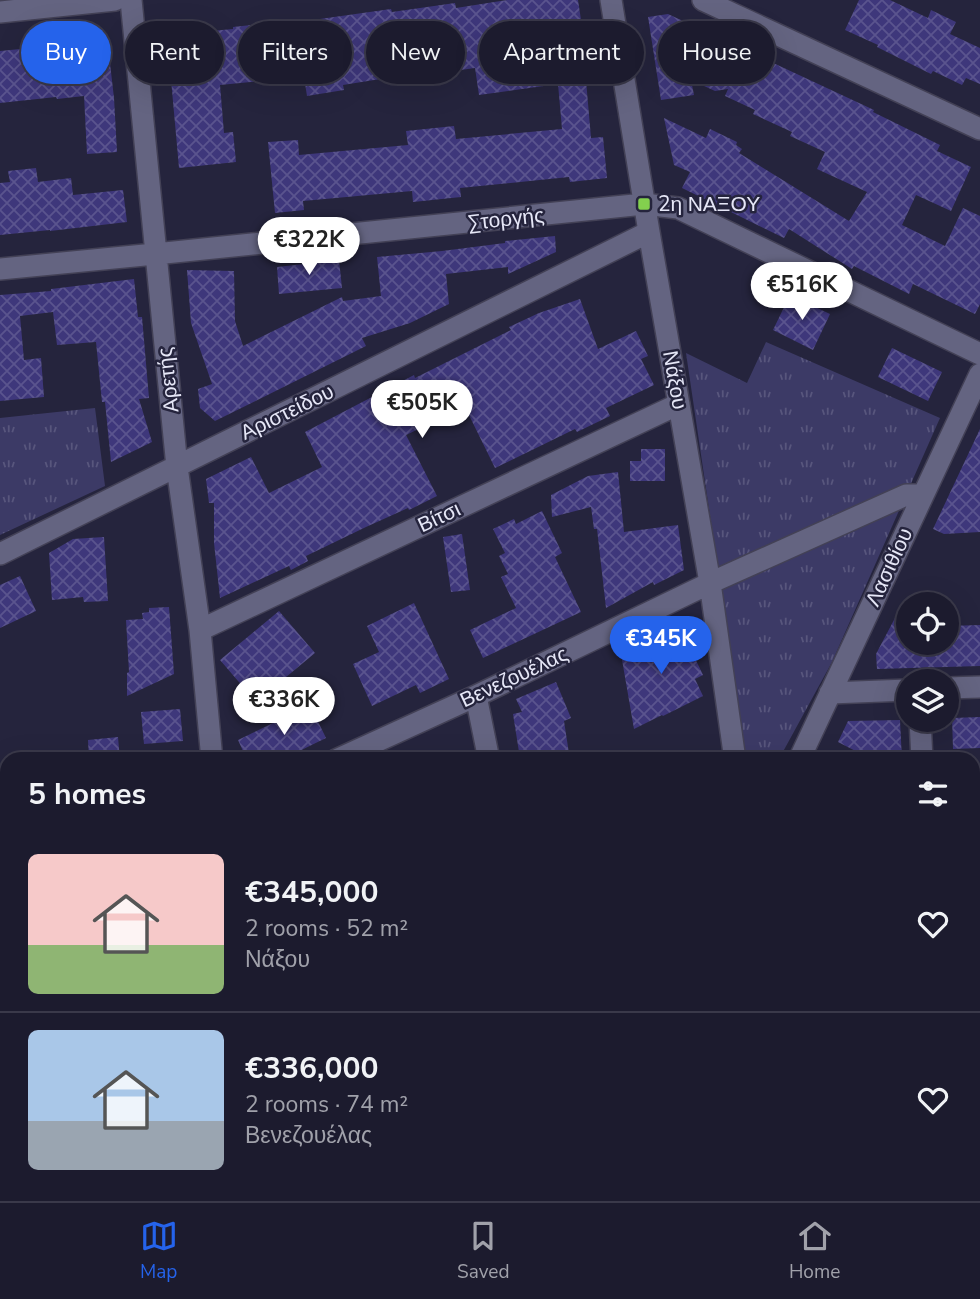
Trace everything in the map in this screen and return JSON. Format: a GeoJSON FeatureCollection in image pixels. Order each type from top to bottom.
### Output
{"type":"FeatureCollection","features":[{"type":"Feature","properties":{"kind":"street"},"geometry":{"type":"LineString","coordinates":[[0,12],[115,0]]}},
{"type":"Feature","properties":{"kind":"street","name":"Αρετής"},"geometry":{"type":"LineString","coordinates":[[131,0],[177,467],[200,630],[211,752]]}},
{"type":"Feature","properties":{"kind":"street","name":"Νάξου"},"geometry":{"type":"LineString","coordinates":[[611,0],[710,583],[734,752]]}},
{"type":"Feature","properties":{"kind":"street"},"geometry":{"type":"LineString","coordinates":[[703,0],[980,129]]}},
{"type":"Feature","properties":{"kind":"street","name":"Στοργής"},"geometry":{"type":"LineString","coordinates":[[0,268],[644,204],[678,208],[980,354]]}},
{"type":"Feature","properties":{"kind":"street","name":"Αριστείδου"},"geometry":{"type":"LineString","coordinates":[[0,554],[649,232]]}},
{"type":"Feature","properties":{"kind":"street","name":"Λασιθίου"},"geometry":{"type":"LineString","coordinates":[[803,752],[980,374]]}},
{"type":"Feature","properties":{"kind":"street","name":"Βίτσι"},"geometry":{"type":"LineString","coordinates":[[200,630],[679,404]]}},
{"type":"Feature","properties":{"kind":"street","name":"Βενεζουέλας"},"geometry":{"type":"LineString","coordinates":[[353,752],[710,583],[906,495],[923,495]]}},
{"type":"Feature","properties":{"kind":"street"},"geometry":{"type":"LineString","coordinates":[[959,688],[980,687]]}},
{"type":"Feature","properties":{"kind":"street"},"geometry":{"type":"LineString","coordinates":[[830,693],[896,690]]}},
{"type":"Feature","properties":{"kind":"street"},"geometry":{"type":"LineString","coordinates":[[475,696],[487,752]]}},
{"type":"Feature","properties":{"kind":"street"},"geometry":{"type":"LineString","coordinates":[[921,732],[922,752]]}},
{"type":"Feature","properties":{"kind":"green space"},"geometry":{"type":"Polygon","coordinates":[[[766,342],[940,418],[832,662],[783,752],[745,752],[686,353],[747,383],[766,342]]]}},
{"type":"Feature","properties":{"kind":"green space"},"geometry":{"type":"Polygon","coordinates":[[[95,408],[105,486],[0,535],[0,418],[95,408]]]}},
{"type":"Feature","properties":{"kind":"building"},"geometry":{"type":"Polygon","coordinates":[[[507,0],[578,0],[581,21],[479,21],[479,84],[558,84],[479,95],[475,68],[465,69],[465,21],[366,21],[366,81],[352,84],[352,21],[306,21],[455,3],[456,8],[507,0]]]}},
{"type":"Feature","properties":{"kind":"building"},"geometry":{"type":"Polygon","coordinates":[[[859,0],[890,0],[928,18],[931,10],[956,22],[950,34],[980,48],[980,84],[966,78],[962,85],[933,71],[931,74],[845,30],[859,0]]]}},
{"type":"Feature","properties":{"kind":"building"},"geometry":{"type":"Polygon","coordinates":[[[668,14],[683,21],[658,21],[658,81],[648,17],[668,14]]]}},
{"type":"Feature","properties":{"kind":"building"},"geometry":{"type":"Polygon","coordinates":[[[238,26],[238,83],[220,85],[224,133],[233,132],[236,162],[179,168],[171,84],[224,84],[224,30],[238,26]]]}},
{"type":"Feature","properties":{"kind":"building"},"geometry":{"type":"Polygon","coordinates":[[[21,49],[21,84],[111,84],[111,72],[117,152],[87,154],[84,96],[0,103],[0,51],[21,49]]]}},
{"type":"Feature","properties":{"kind":"building"},"geometry":{"type":"Polygon","coordinates":[[[775,64],[874,110],[873,112],[940,145],[937,151],[971,167],[951,211],[916,195],[902,225],[945,246],[963,208],[980,216],[980,304],[975,314],[913,284],[909,294],[854,266],[852,269],[789,229],[784,238],[682,188],[690,172],[674,165],[664,118],[706,138],[710,129],[737,142],[736,145],[742,149],[739,153],[849,221],[867,192],[817,169],[825,152],[790,136],[792,132],[753,114],[755,110],[725,96],[728,89],[715,91],[700,84],[775,84],[775,64]]]}},
{"type":"Feature","properties":{"kind":"building"},"geometry":{"type":"Polygon","coordinates":[[[305,84],[349,84],[343,85],[344,90],[307,96],[305,84]]]}},
{"type":"Feature","properties":{"kind":"building"},"geometry":{"type":"Polygon","coordinates":[[[558,84],[586,84],[591,138],[603,137],[607,178],[570,182],[569,177],[460,188],[461,197],[413,202],[412,191],[303,201],[304,210],[275,213],[268,142],[298,140],[299,155],[408,145],[406,131],[454,126],[456,139],[562,129],[558,84]]]}},
{"type":"Feature","properties":{"kind":"building"},"geometry":{"type":"Polygon","coordinates":[[[658,84],[692,84],[694,95],[661,100],[658,84]]]}},
{"type":"Feature","properties":{"kind":"building"},"geometry":{"type":"Polygon","coordinates":[[[36,168],[38,182],[71,178],[73,195],[123,190],[127,222],[0,235],[0,183],[10,182],[8,171],[36,168]]]}},
{"type":"Feature","properties":{"kind":"building"},"geometry":{"type":"Polygon","coordinates":[[[555,236],[556,252],[508,274],[508,267],[446,274],[449,304],[410,323],[362,338],[366,346],[215,421],[200,408],[198,389],[212,384],[191,323],[187,270],[234,271],[235,321],[243,346],[342,297],[343,301],[381,296],[377,257],[555,236]]]}},
{"type":"Feature","properties":{"kind":"building"},"geometry":{"type":"Polygon","coordinates":[[[339,260],[342,288],[279,294],[277,267],[339,260]]]}},
{"type":"Feature","properties":{"kind":"building"},"geometry":{"type":"Polygon","coordinates":[[[134,279],[138,317],[142,317],[149,398],[139,399],[152,442],[111,462],[96,342],[57,345],[53,312],[20,316],[24,360],[41,358],[44,397],[0,401],[0,295],[134,279]]]}},
{"type":"Feature","properties":{"kind":"building"},"geometry":{"type":"Polygon","coordinates":[[[790,295],[830,314],[813,350],[773,330],[790,295]]]}},
{"type":"Feature","properties":{"kind":"building"},"geometry":{"type":"Polygon","coordinates":[[[580,299],[598,349],[636,331],[648,356],[641,359],[654,385],[606,408],[610,416],[577,432],[575,429],[495,468],[466,409],[406,435],[437,496],[306,556],[308,561],[291,570],[289,566],[220,598],[214,543],[214,503],[209,503],[206,479],[251,457],[269,493],[322,467],[305,432],[414,375],[415,378],[511,330],[509,327],[580,299]]]}},
{"type":"Feature","properties":{"kind":"building"},"geometry":{"type":"Polygon","coordinates":[[[892,348],[942,372],[928,401],[878,377],[892,348]]]}},
{"type":"Feature","properties":{"kind":"building"},"geometry":{"type":"Polygon","coordinates":[[[980,429],[980,532],[944,534],[933,529],[980,429]]]}},
{"type":"Feature","properties":{"kind":"building"},"geometry":{"type":"Polygon","coordinates":[[[641,449],[665,449],[665,481],[630,481],[630,461],[641,461],[641,449]]]}},
{"type":"Feature","properties":{"kind":"building"},"geometry":{"type":"Polygon","coordinates":[[[618,472],[624,532],[678,525],[684,570],[654,585],[653,582],[606,608],[597,529],[594,529],[591,507],[552,517],[551,495],[588,476],[618,472]]]}},
{"type":"Feature","properties":{"kind":"building"},"geometry":{"type":"Polygon","coordinates":[[[542,511],[562,553],[555,557],[581,612],[483,658],[470,630],[516,608],[501,577],[508,574],[499,556],[505,553],[493,529],[514,519],[516,524],[542,511]]]}},
{"type":"Feature","properties":{"kind":"building"},"geometry":{"type":"Polygon","coordinates":[[[462,534],[470,590],[451,592],[443,537],[462,534]]]}},
{"type":"Feature","properties":{"kind":"building"},"geometry":{"type":"Polygon","coordinates":[[[104,537],[108,601],[84,602],[83,597],[52,600],[49,553],[73,539],[104,537]]]}},
{"type":"Feature","properties":{"kind":"building"},"geometry":{"type":"Polygon","coordinates":[[[20,576],[36,611],[0,628],[0,585],[20,576]]]}},
{"type":"Feature","properties":{"kind":"building"},"geometry":{"type":"Polygon","coordinates":[[[414,603],[449,679],[420,693],[416,685],[372,706],[353,664],[379,652],[367,626],[414,603]]]}},
{"type":"Feature","properties":{"kind":"building"},"geometry":{"type":"Polygon","coordinates":[[[169,607],[174,674],[127,696],[129,672],[126,620],[143,619],[142,613],[149,612],[149,608],[169,607]]]}},
{"type":"Feature","properties":{"kind":"building"},"geometry":{"type":"Polygon","coordinates":[[[279,611],[315,653],[256,702],[220,660],[279,611]]]}},
{"type":"Feature","properties":{"kind":"building"},"geometry":{"type":"Polygon","coordinates":[[[895,618],[896,655],[959,655],[959,626],[980,625],[980,666],[877,669],[876,654],[895,618]]]}},
{"type":"Feature","properties":{"kind":"building"},"geometry":{"type":"Polygon","coordinates":[[[685,624],[696,647],[691,650],[703,675],[695,679],[703,696],[634,729],[621,654],[685,624]]]}},
{"type":"Feature","properties":{"kind":"building"},"geometry":{"type":"Polygon","coordinates":[[[556,682],[571,718],[564,721],[569,752],[519,752],[513,714],[522,712],[516,699],[556,682]]]}},
{"type":"Feature","properties":{"kind":"building"},"geometry":{"type":"Polygon","coordinates":[[[310,705],[326,738],[297,752],[243,752],[238,740],[310,705]]]}},
{"type":"Feature","properties":{"kind":"building"},"geometry":{"type":"Polygon","coordinates":[[[180,709],[183,741],[144,744],[141,712],[180,709]]]}},
{"type":"Feature","properties":{"kind":"building"},"geometry":{"type":"Polygon","coordinates":[[[980,717],[980,748],[953,749],[952,732],[959,732],[959,718],[980,717]]]}},
{"type":"Feature","properties":{"kind":"building"},"geometry":{"type":"Polygon","coordinates":[[[896,720],[896,732],[901,732],[902,752],[857,752],[838,742],[848,721],[896,720]]]}},
{"type":"Feature","properties":{"kind":"building"},"geometry":{"type":"Polygon","coordinates":[[[118,737],[119,752],[89,752],[88,740],[118,737]]]}},
{"type":"Feature","properties":{"kind":"place","name":"2η ΝΑΞΟΥ"},"geometry":{"type":"Point","coordinates":[644,204]}}]}
